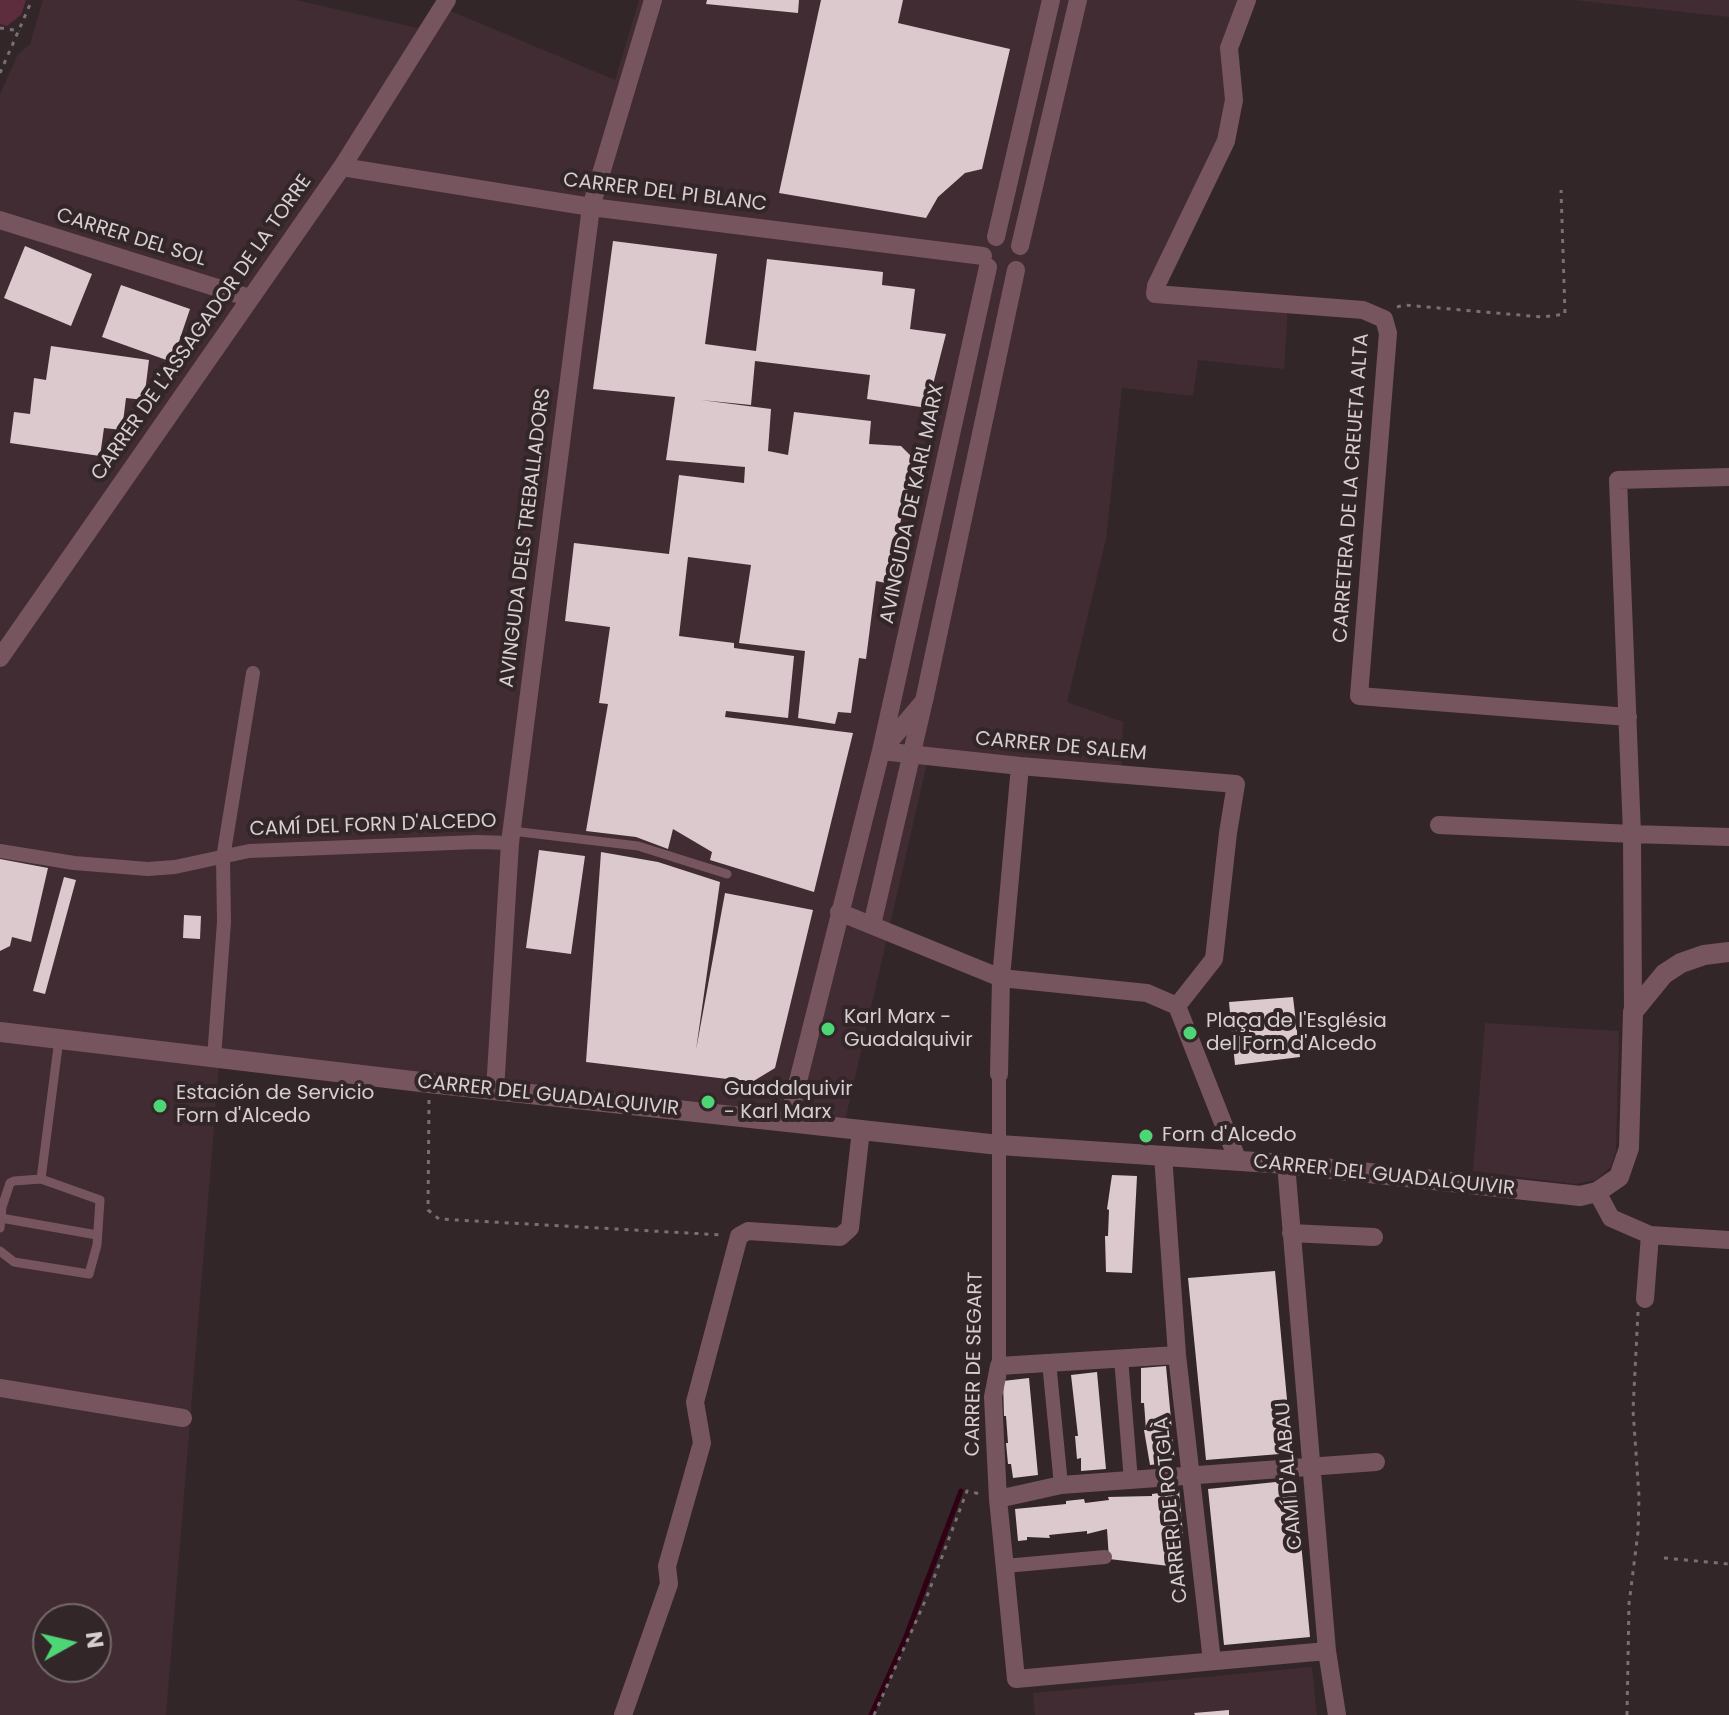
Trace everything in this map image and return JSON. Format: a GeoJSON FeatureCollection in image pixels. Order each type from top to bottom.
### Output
{"type":"FeatureCollection","features":[{"type":"Feature","properties":{"kind":"street","name":"CARRER DE L'ASSAGADOR DE LA TORRE"},"geometry":{"type":"LineString","coordinates":[[0,658],[342,167],[447,0]]}},
{"type":"Feature","properties":{"kind":"street","name":"AVINGUDA DELS TREBALLADORS"},"geometry":{"type":"LineString","coordinates":[[495,1091],[511,837],[591,207],[653,0]]}},
{"type":"Feature","properties":{"kind":"street"},"geometry":{"type":"LineString","coordinates":[[996,237],[1051,0]]}},
{"type":"Feature","properties":{"kind":"street"},"geometry":{"type":"LineString","coordinates":[[1020,246],[1008,236],[996,237],[989,241],[986,262],[1001,275],[1016,270],[1023,256],[1020,246],[1078,0]]}},
{"type":"Feature","properties":{"kind":"street","name":"CARRETERA DE LA CREUETA ALTA"},"geometry":{"type":"LineString","coordinates":[[1247,0],[1229,48],[1234,100],[1226,141],[1156,286],[1155,294],[1363,310],[1384,319],[1388,333],[1359,696],[1628,717]]}},
{"type":"Feature","properties":{"kind":"street","name":"CARRER DEL PI BLANC"},"geometry":{"type":"LineString","coordinates":[[342,167],[591,207],[986,262]]}},
{"type":"Feature","properties":{"kind":"street","name":"CARRER DEL SOL"},"geometry":{"type":"LineString","coordinates":[[0,220],[250,298]]}},
{"type":"Feature","properties":{"kind":"street","name":"AVINGUDA DE KARL MARX"},"geometry":{"type":"LineString","coordinates":[[788,1121],[881,751],[986,262]]}},
{"type":"Feature","properties":{"kind":"street","name":"AVINGUDA DE KARL MARX"},"geometry":{"type":"LineString","coordinates":[[872,925],[924,701],[1016,270]]}},
{"type":"Feature","properties":{"kind":"street"},"geometry":{"type":"LineString","coordinates":[[1729,477],[1618,480],[1632,834],[1633,1012],[1629,1148],[1619,1177],[1597,1192],[1611,1218],[1650,1235],[1729,1240]]}},
{"type":"Feature","properties":{"kind":"street"},"geometry":{"type":"LineString","coordinates":[[214,1058],[224,922],[223,858],[253,673]]}},
{"type":"Feature","properties":{"kind":"street","name":"AVINGUDA DE KARL MARX"},"geometry":{"type":"LineString","coordinates":[[881,751],[924,701]]}},
{"type":"Feature","properties":{"kind":"street","name":"CARRER DE SALEM"},"geometry":{"type":"LineString","coordinates":[[881,751],[1236,784],[1214,959],[1177,1006]]}},
{"type":"Feature","properties":{"kind":"street"},"geometry":{"type":"LineString","coordinates":[[999,1074],[1001,978],[1020,766]]}},
{"type":"Feature","properties":{"kind":"street"},"geometry":{"type":"LineString","coordinates":[[1439,825],[1729,837]]}},
{"type":"Feature","properties":{"kind":"street","name":"CAMÍ DEL FORN D'ALCEDO"},"geometry":{"type":"LineString","coordinates":[[0,851],[74,863],[148,869],[175,867],[249,851],[477,842],[511,837]]}},
{"type":"Feature","properties":{"kind":"street"},"geometry":{"type":"LineString","coordinates":[[839,912],[1001,978],[1147,993],[1177,1006],[1238,1161]]}},
{"type":"Feature","properties":{"kind":"street"},"geometry":{"type":"LineString","coordinates":[[1633,1012],[1664,974],[1681,963],[1704,955],[1729,952]]}},
{"type":"Feature","properties":{"kind":"street","name":"CARRER DEL GUADALQUIVIR"},"geometry":{"type":"LineString","coordinates":[[0,1032],[495,1091],[999,1145],[1286,1164],[1580,1196],[1597,1192]]}},
{"type":"Feature","properties":{"kind":"street","name":"CARRER DE SEGART"},"geometry":{"type":"LineString","coordinates":[[999,1074],[999,1366],[993,1397],[998,1499],[1016,1679],[1212,1661]]}},
{"type":"Feature","properties":{"kind":"street"},"geometry":{"type":"LineString","coordinates":[[623,1715],[669,1584],[667,1566],[702,1443],[695,1402],[739,1236],[748,1231],[840,1237],[850,1228],[861,1130]]}},
{"type":"Feature","properties":{"kind":"street","name":"CARRER DE ROTGLÀ"},"geometry":{"type":"LineString","coordinates":[[1163,1155],[1177,1355],[1212,1661]]}},
{"type":"Feature","properties":{"kind":"street","name":"CAMÍ D'ALABAU"},"geometry":{"type":"LineString","coordinates":[[1286,1164],[1327,1651],[1337,1715]]}},
{"type":"Feature","properties":{"kind":"street"},"geometry":{"type":"LineString","coordinates":[[1291,1233],[1374,1237]]}},
{"type":"Feature","properties":{"kind":"street"},"geometry":{"type":"LineString","coordinates":[[1645,1299],[1650,1235]]}},
{"type":"Feature","properties":{"kind":"street"},"geometry":{"type":"LineString","coordinates":[[999,1366],[1177,1355]]}},
{"type":"Feature","properties":{"kind":"street"},"geometry":{"type":"LineString","coordinates":[[1121,1358],[1131,1481]]}},
{"type":"Feature","properties":{"kind":"street"},"geometry":{"type":"LineString","coordinates":[[1049,1362],[1061,1485]]}},
{"type":"Feature","properties":{"kind":"street"},"geometry":{"type":"LineString","coordinates":[[0,1388],[183,1418]]}},
{"type":"Feature","properties":{"kind":"street"},"geometry":{"type":"LineString","coordinates":[[998,1499],[1061,1485],[1376,1462]]}},
{"type":"Feature","properties":{"kind":"street"},"geometry":{"type":"LineString","coordinates":[[1005,1566],[1105,1557]]}},
{"type":"Feature","properties":{"kind":"street"},"geometry":{"type":"LineString","coordinates":[[1212,1661],[1327,1651]]}},
{"type":"Feature","properties":{"kind":"lane","name":"CAMÍ DEL FORN D'ALCEDO"},"geometry":{"type":"LineString","coordinates":[[511,837],[638,846],[727,874]]}},
{"type":"Feature","properties":{"kind":"lane"},"geometry":{"type":"LineString","coordinates":[[41,1179],[59,1039]]}},
{"type":"Feature","properties":{"kind":"lane"},"geometry":{"type":"LineString","coordinates":[[0,1228],[2,1207],[10,1183],[41,1179],[100,1200],[89,1274],[14,1262],[0,1251]]}},
{"type":"Feature","properties":{"kind":"lane"},"geometry":{"type":"LineString","coordinates":[[1,1218],[97,1235]]}},
{"type":"Feature","properties":{"kind":"path"},"geometry":{"type":"LineString","coordinates":[[0,73],[32,0]]}},
{"type":"Feature","properties":{"kind":"path"},"geometry":{"type":"LineString","coordinates":[[0,28],[20,31]]}},
{"type":"Feature","properties":{"kind":"path"},"geometry":{"type":"LineString","coordinates":[[1374,314],[1404,305],[1542,317],[1565,314],[1561,190]]}},
{"type":"Feature","properties":{"kind":"path"},"geometry":{"type":"LineString","coordinates":[[429,1083],[428,1210],[439,1219],[739,1236]]}},
{"type":"Feature","properties":{"kind":"path"},"geometry":{"type":"LineString","coordinates":[[1627,1715],[1629,1604],[1639,1496],[1633,1410],[1639,1306],[1645,1299]]}},
{"type":"Feature","properties":{"kind":"path"},"geometry":{"type":"LineString","coordinates":[[874,1715],[926,1599],[967,1491],[998,1499]]}},
{"type":"Feature","properties":{"kind":"path"},"geometry":{"type":"LineString","coordinates":[[1664,1558],[1729,1564]]}},
{"type":"Feature","properties":{"kind":"shaded area"},"geometry":{"type":"Polygon","coordinates":[[[0,0],[26,0],[21,15],[7,26],[0,24],[0,0]]]}},
{"type":"Feature","properties":{"kind":"shaded area"},"geometry":{"type":"Polygon","coordinates":[[[43,0],[296,0],[418,28],[434,4],[615,80],[639,0],[1238,0],[1230,123],[1156,291],[1288,305],[1284,369],[1198,360],[1193,396],[1122,388],[1106,539],[1067,702],[1123,722],[1121,785],[927,763],[843,1130],[219,1066],[166,1715],[0,1715],[0,94],[18,54],[30,44],[43,0]]]}},
{"type":"Feature","properties":{"kind":"shaded area"},"geometry":{"type":"Polygon","coordinates":[[[1573,0],[1729,0],[1729,17],[1573,0]]]}},
{"type":"Feature","properties":{"kind":"shaded area"},"geometry":{"type":"Polygon","coordinates":[[[1485,1023],[1619,1031],[1616,1151],[1611,1167],[1595,1180],[1575,1184],[1473,1171],[1485,1023]]]}},
{"type":"Feature","properties":{"kind":"shaded area"},"geometry":{"type":"Polygon","coordinates":[[[1312,1667],[1317,1715],[1035,1715],[1033,1693],[1312,1667]]]}},
{"type":"Feature","properties":{"kind":"building"},"geometry":{"type":"Polygon","coordinates":[[[707,0],[799,0],[798,13],[706,4],[707,0]]]}},
{"type":"Feature","properties":{"kind":"building"},"geometry":{"type":"Polygon","coordinates":[[[821,0],[903,0],[898,23],[1010,49],[982,169],[965,173],[938,197],[926,218],[779,193],[821,0]]]}},
{"type":"Feature","properties":{"kind":"building"},"geometry":{"type":"Polygon","coordinates":[[[613,241],[717,254],[705,344],[756,351],[767,259],[883,272],[882,285],[915,289],[910,329],[946,334],[927,408],[867,399],[870,375],[755,361],[751,405],[701,400],[771,409],[768,451],[788,455],[794,412],[871,421],[869,444],[901,446],[915,460],[886,583],[876,581],[866,659],[859,658],[851,713],[838,712],[835,724],[798,718],[805,651],[739,643],[751,565],[688,557],[679,636],[734,643],[734,648],[794,656],[788,718],[726,711],[725,717],[853,733],[814,892],[710,860],[712,852],[673,829],[668,849],[636,837],[586,831],[608,704],[599,703],[610,627],[565,621],[574,543],[669,554],[679,475],[744,483],[745,467],[666,460],[675,397],[593,389],[613,241]]]}},
{"type":"Feature","properties":{"kind":"building"},"geometry":{"type":"Polygon","coordinates":[[[25,246],[92,274],[71,326],[4,298],[25,246]]]}},
{"type":"Feature","properties":{"kind":"building"},"geometry":{"type":"Polygon","coordinates":[[[121,285],[190,309],[172,362],[102,337],[121,285]]]}},
{"type":"Feature","properties":{"kind":"building"},"geometry":{"type":"Polygon","coordinates":[[[51,346],[149,360],[144,400],[126,398],[122,430],[104,428],[100,456],[10,443],[14,412],[30,414],[34,378],[46,380],[51,346]]]}},
{"type":"Feature","properties":{"kind":"building"},"geometry":{"type":"Polygon","coordinates":[[[539,850],[585,856],[571,954],[526,948],[539,850]]]}},
{"type":"Feature","properties":{"kind":"building"},"geometry":{"type":"Polygon","coordinates":[[[601,852],[658,862],[720,882],[696,1050],[725,893],[813,910],[775,1068],[752,1082],[586,1062],[601,852]]]}},
{"type":"Feature","properties":{"kind":"building"},"geometry":{"type":"Polygon","coordinates":[[[0,859],[48,868],[31,942],[12,937],[10,946],[0,951],[0,859]]]}},
{"type":"Feature","properties":{"kind":"building"},"geometry":{"type":"Polygon","coordinates":[[[64,877],[76,880],[45,994],[33,991],[64,877]]]}},
{"type":"Feature","properties":{"kind":"building"},"geometry":{"type":"Polygon","coordinates":[[[184,915],[201,916],[200,939],[183,938],[184,915]]]}},
{"type":"Feature","properties":{"kind":"building"},"geometry":{"type":"Polygon","coordinates":[[[1293,997],[1300,1057],[1235,1065],[1229,1002],[1293,997]]]}},
{"type":"Feature","properties":{"kind":"building"},"geometry":{"type":"Polygon","coordinates":[[[1112,1175],[1137,1176],[1132,1273],[1106,1272],[1105,1236],[1108,1236],[1107,1209],[1112,1175]]]}},
{"type":"Feature","properties":{"kind":"building"},"geometry":{"type":"Polygon","coordinates":[[[1275,1271],[1292,1453],[1206,1460],[1188,1278],[1275,1271]]]}},
{"type":"Feature","properties":{"kind":"building"},"geometry":{"type":"Polygon","coordinates":[[[1166,1366],[1175,1462],[1150,1465],[1144,1430],[1144,1403],[1141,1403],[1141,1368],[1166,1366]]]}},
{"type":"Feature","properties":{"kind":"building"},"geometry":{"type":"Polygon","coordinates":[[[1097,1372],[1106,1469],[1081,1471],[1081,1458],[1077,1459],[1075,1436],[1078,1436],[1071,1375],[1097,1372]]]}},
{"type":"Feature","properties":{"kind":"building"},"geometry":{"type":"Polygon","coordinates":[[[1029,1378],[1038,1475],[1013,1478],[1011,1464],[1008,1464],[1003,1381],[1029,1378]]]}},
{"type":"Feature","properties":{"kind":"building"},"geometry":{"type":"Polygon","coordinates":[[[1295,1480],[1310,1637],[1224,1645],[1208,1489],[1295,1480]]]}},
{"type":"Feature","properties":{"kind":"building"},"geometry":{"type":"Polygon","coordinates":[[[1179,1490],[1186,1568],[1109,1559],[1107,1529],[1087,1534],[1087,1531],[1049,1535],[1050,1538],[1027,1537],[1027,1540],[1018,1541],[1015,1509],[1084,1499],[1085,1503],[1109,1500],[1108,1497],[1152,1496],[1179,1490]]]}},
{"type":"Feature","properties":{"kind":"building"},"geometry":{"type":"Polygon","coordinates":[[[1229,1710],[1229,1715],[1194,1713],[1229,1710]]]}},
{"type":"Feature","properties":{"kind":"waterway"},"geometry":{"type":"LineString","coordinates":[[871,1715],[905,1639],[961,1491]]}},
{"type":"Feature","properties":{"kind":"place","name":"Karl Marx - Guadalquivir"},"geometry":{"type":"Point","coordinates":[828,1029]}},
{"type":"Feature","properties":{"kind":"place","name":"Plaça de l'Església del Forn d'Alcedo"},"geometry":{"type":"Point","coordinates":[1190,1033]}},
{"type":"Feature","properties":{"kind":"place","name":"Guadalquivir - Karl Marx"},"geometry":{"type":"Point","coordinates":[708,1102]}},
{"type":"Feature","properties":{"kind":"place","name":"Estación de Servicio Forn d'Alcedo"},"geometry":{"type":"Point","coordinates":[160,1106]}},
{"type":"Feature","properties":{"kind":"place","name":"Forn d'Alcedo"},"geometry":{"type":"Point","coordinates":[1146,1136]}}]}
